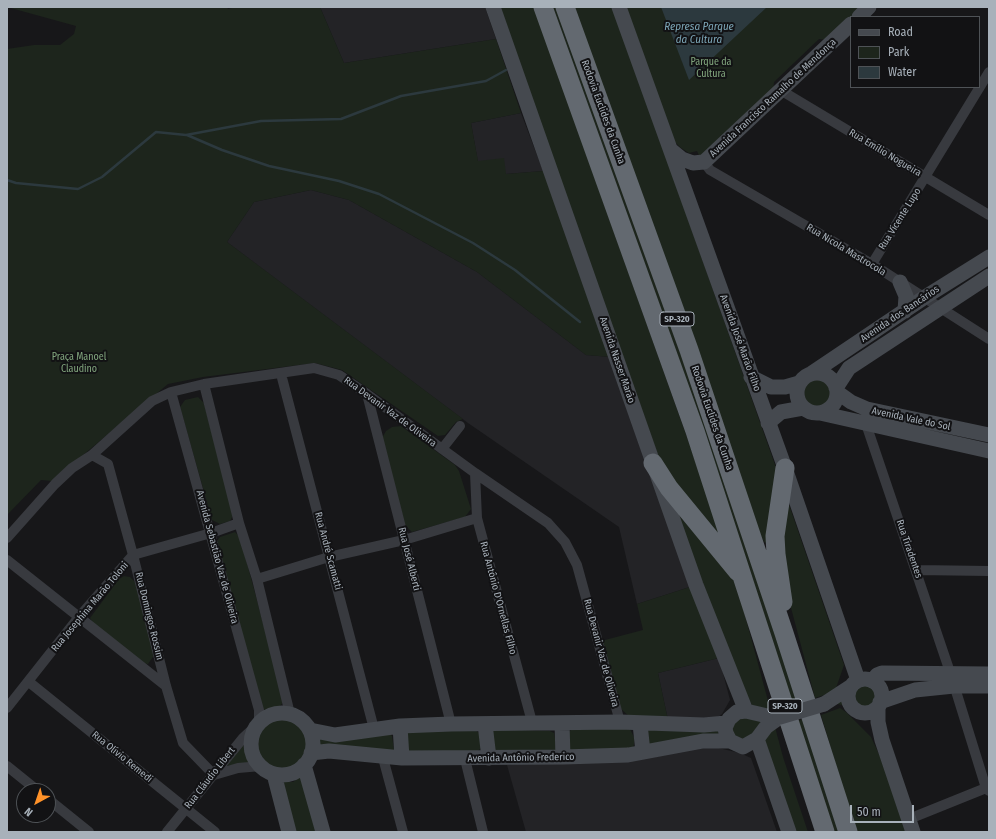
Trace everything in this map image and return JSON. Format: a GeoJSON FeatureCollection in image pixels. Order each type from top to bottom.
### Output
{"type":"FeatureCollection","features":[{"type":"Feature","properties":{"kind":"highway","name":"Rodovia Euclides da Cunha"},"geometry":{"type":"LineString","coordinates":[[543,7],[695,431],[745,581],[825,832]]}},
{"type":"Feature","properties":{"kind":"highway","name":"Rodovia Euclides da Cunha"},"geometry":{"type":"LineString","coordinates":[[565,7],[689,350],[784,633],[848,832]]}},
{"type":"Feature","properties":{"kind":"highway"},"geometry":{"type":"LineString","coordinates":[[654,463],[669,488],[745,581]]}},
{"type":"Feature","properties":{"kind":"highway"},"geometry":{"type":"LineString","coordinates":[[784,633],[782,591],[776,554],[775,536],[785,468]]}},
{"type":"Feature","properties":{"kind":"main road","name":"Avenida Nasser Marão"},"geometry":{"type":"LineString","coordinates":[[493,7],[696,585],[746,711]]}},
{"type":"Feature","properties":{"kind":"main road","name":"Avenida José Marão Filho"},"geometry":{"type":"LineString","coordinates":[[619,7],[785,468],[860,683]]}},
{"type":"Feature","properties":{"kind":"main road","name":"Avenida Francisco Ramalho de Mendonça"},"geometry":{"type":"LineString","coordinates":[[671,150],[682,159],[693,163],[704,162],[782,91],[850,25]]}},
{"type":"Feature","properties":{"kind":"main road","name":"Avenida dos Bancários"},"geometry":{"type":"LineString","coordinates":[[812,373],[925,297],[989,257]]}},
{"type":"Feature","properties":{"kind":"main road","name":"Avenida dos Bancários"},"geometry":{"type":"LineString","coordinates":[[837,390],[849,368],[989,276]]}},
{"type":"Feature","properties":{"kind":"main road"},"geometry":{"type":"LineString","coordinates":[[900,282],[906,296],[905,311]]}},
{"type":"Feature","properties":{"kind":"main road"},"geometry":{"type":"LineString","coordinates":[[768,422],[781,412],[803,408],[814,413],[820,413],[831,408],[834,403],[837,390],[834,382],[824,374],[812,373],[802,379],[797,388],[798,399],[803,408]]}},
{"type":"Feature","properties":{"kind":"main road"},"geometry":{"type":"LineString","coordinates":[[751,377],[771,387],[786,387],[799,383]]}},
{"type":"Feature","properties":{"kind":"main road","name":"Avenida Vale do Sol"},"geometry":{"type":"LineString","coordinates":[[837,390],[851,402],[867,409],[989,435]]}},
{"type":"Feature","properties":{"kind":"main road"},"geometry":{"type":"LineString","coordinates":[[866,424],[867,409]]}},
{"type":"Feature","properties":{"kind":"main road","name":"Avenida Vale do Sol"},"geometry":{"type":"LineString","coordinates":[[820,413],[989,451]]}},
{"type":"Feature","properties":{"kind":"main road"},"geometry":{"type":"LineString","coordinates":[[949,442],[952,428]]}},
{"type":"Feature","properties":{"kind":"main road"},"geometry":{"type":"LineString","coordinates":[[825,703],[860,683],[882,673],[952,680],[989,686]]}},
{"type":"Feature","properties":{"kind":"main road"},"geometry":{"type":"LineString","coordinates":[[825,703],[865,713],[879,704],[915,690],[952,680],[989,674]]}},
{"type":"Feature","properties":{"kind":"main road"},"geometry":{"type":"LineString","coordinates":[[860,683],[880,690],[878,722],[882,740],[911,826]]}},
{"type":"Feature","properties":{"kind":"main road"},"geometry":{"type":"LineString","coordinates":[[856,710],[849,702],[848,692],[860,683]]}},
{"type":"Feature","properties":{"kind":"main road","name":"Avenida Antônio Frederico"},"geometry":{"type":"LineString","coordinates":[[308,759],[329,751],[383,758],[465,759],[628,755],[702,741],[730,741],[743,747],[750,745],[757,739],[762,731],[778,718],[825,703]]}},
{"type":"Feature","properties":{"kind":"main road"},"geometry":{"type":"LineString","coordinates":[[730,741],[726,733],[726,723],[732,715],[746,711]]}},
{"type":"Feature","properties":{"kind":"main road","name":"Avenida Antônio Frederico"},"geometry":{"type":"LineString","coordinates":[[746,711],[778,718]]}},
{"type":"Feature","properties":{"kind":"main road"},"geometry":{"type":"LineString","coordinates":[[308,759],[290,773],[274,774],[261,766],[254,758],[251,747],[252,736],[258,724],[268,716],[279,713],[290,714],[298,717],[310,730],[312,737],[308,759],[323,832]]}},
{"type":"Feature","properties":{"kind":"main road"},"geometry":{"type":"LineString","coordinates":[[310,730],[335,735],[400,726],[451,724],[620,722],[704,726],[726,723]]}},
{"type":"Feature","properties":{"kind":"main road"},"geometry":{"type":"LineString","coordinates":[[562,723],[563,757]]}},
{"type":"Feature","properties":{"kind":"main road"},"geometry":{"type":"LineString","coordinates":[[485,724],[489,758]]}},
{"type":"Feature","properties":{"kind":"main road"},"geometry":{"type":"LineString","coordinates":[[640,724],[643,752]]}},
{"type":"Feature","properties":{"kind":"main road"},"geometry":{"type":"LineString","coordinates":[[400,726],[402,758]]}},
{"type":"Feature","properties":{"kind":"main road"},"geometry":{"type":"LineString","coordinates":[[757,739],[788,832]]}},
{"type":"Feature","properties":{"kind":"main road"},"geometry":{"type":"LineString","coordinates":[[274,774],[289,832]]}},
{"type":"Feature","properties":{"kind":"street","name":"Rua Vicente Lupo"},"geometry":{"type":"LineString","coordinates":[[872,264],[983,86],[989,72]]}},
{"type":"Feature","properties":{"kind":"street","name":"Rua Emílio Nogueira"},"geometry":{"type":"LineString","coordinates":[[782,91],[989,215]]}},
{"type":"Feature","properties":{"kind":"street","name":"Rua Nicola Mastrocola"},"geometry":{"type":"LineString","coordinates":[[704,162],[710,170],[872,264],[989,339]]}},
{"type":"Feature","properties":{"kind":"street","name":"Rua Devanir Vaz de Oliveira"},"geometry":{"type":"LineString","coordinates":[[7,538],[55,484],[72,468],[92,455],[152,401],[171,392],[204,384],[314,368],[339,375],[474,473],[548,523],[566,542],[577,565],[620,722]]}},
{"type":"Feature","properties":{"kind":"street","name":"Rua André Scamatti"},"geometry":{"type":"LineString","coordinates":[[281,374],[374,729]]}},
{"type":"Feature","properties":{"kind":"street"},"geometry":{"type":"LineString","coordinates":[[204,384],[239,523],[257,579],[290,714]]}},
{"type":"Feature","properties":{"kind":"street","name":"Avenida Sebastião Vaz de Oliveira"},"geometry":{"type":"LineString","coordinates":[[171,392],[259,710],[258,724]]}},
{"type":"Feature","properties":{"kind":"street","name":"Rua José Alberti"},"geometry":{"type":"LineString","coordinates":[[367,394],[451,724]]}},
{"type":"Feature","properties":{"kind":"street","name":"Rua Tiradentes"},"geometry":{"type":"LineString","coordinates":[[866,424],[916,570],[987,789]]}},
{"type":"Feature","properties":{"kind":"street"},"geometry":{"type":"LineString","coordinates":[[442,449],[460,426]]}},
{"type":"Feature","properties":{"kind":"street","name":"Rua Domingos Rossim"},"geometry":{"type":"LineString","coordinates":[[92,455],[108,464],[166,686],[183,743],[214,775]]}},
{"type":"Feature","properties":{"kind":"street","name":"Rua Antônio D'Ornellas Filho"},"geometry":{"type":"LineString","coordinates":[[474,473],[477,518],[532,722]]}},
{"type":"Feature","properties":{"kind":"street"},"geometry":{"type":"LineString","coordinates":[[257,579],[329,557],[404,540],[477,518]]}},
{"type":"Feature","properties":{"kind":"street","name":"Rua Josephina Marão Toloni"},"geometry":{"type":"LineString","coordinates":[[7,708],[30,682],[78,618],[133,555],[211,533],[239,523]]}},
{"type":"Feature","properties":{"kind":"street"},"geometry":{"type":"LineString","coordinates":[[7,560],[78,618],[166,686]]}},
{"type":"Feature","properties":{"kind":"street"},"geometry":{"type":"LineString","coordinates":[[916,570],[989,571]]}},
{"type":"Feature","properties":{"kind":"street","name":"Rua Olívio Remedi"},"geometry":{"type":"LineString","coordinates":[[30,682],[215,832]]}},
{"type":"Feature","properties":{"kind":"street","name":"Rua Cláudio Libert"},"geometry":{"type":"LineString","coordinates":[[167,832],[243,738],[258,724]]}},
{"type":"Feature","properties":{"kind":"street"},"geometry":{"type":"LineString","coordinates":[[383,758],[403,832]]}},
{"type":"Feature","properties":{"kind":"street"},"geometry":{"type":"LineString","coordinates":[[465,759],[483,832]]}},
{"type":"Feature","properties":{"kind":"street"},"geometry":{"type":"LineString","coordinates":[[7,766],[28,783]]}},
{"type":"Feature","properties":{"kind":"street"},"geometry":{"type":"LineString","coordinates":[[214,775],[238,768],[261,766]]}},
{"type":"Feature","properties":{"kind":"street"},"geometry":{"type":"LineString","coordinates":[[911,826],[987,789]]}},
{"type":"Feature","properties":{"kind":"street"},"geometry":{"type":"LineString","coordinates":[[56,805],[89,832]]}},
{"type":"Feature","properties":{"kind":"shaded area"},"geometry":{"type":"Polygon","coordinates":[[[320,7],[485,7],[496,39],[344,63],[320,7]]]}},
{"type":"Feature","properties":{"kind":"shaded area"},"geometry":{"type":"Polygon","coordinates":[[[521,113],[543,171],[506,174],[478,162],[471,123],[521,113]]]}},
{"type":"Feature","properties":{"kind":"shaded area"},"geometry":{"type":"Polygon","coordinates":[[[311,190],[349,200],[477,272],[586,355],[611,357],[693,586],[637,604],[619,527],[468,423],[227,242],[254,202],[311,190]]]}},
{"type":"Feature","properties":{"kind":"shaded area"},"geometry":{"type":"Polygon","coordinates":[[[719,658],[730,700],[722,714],[714,720],[668,720],[658,673],[719,658]]]}},
{"type":"Feature","properties":{"kind":"shaded area"},"geometry":{"type":"Polygon","coordinates":[[[710,746],[740,753],[751,758],[777,832],[526,832],[507,765],[710,746]]]}},
{"type":"Feature","properties":{"kind":"green space","name":"Praça Manoel Claudino"},"geometry":{"type":"Polygon","coordinates":[[[7,7],[227,7],[228,9],[235,7],[320,7],[344,63],[496,39],[521,113],[471,123],[478,161],[504,158],[506,174],[543,171],[611,357],[586,355],[477,272],[349,200],[311,190],[254,202],[227,242],[463,419],[456,422],[445,435],[438,436],[342,370],[315,363],[203,377],[168,384],[52,481],[41,480],[7,515],[7,49],[34,45],[60,45],[74,34],[76,26],[7,7]]]}},
{"type":"Feature","properties":{"kind":"green space"},"geometry":{"type":"Polygon","coordinates":[[[497,7],[534,7],[725,544],[666,478],[497,7]]]}},
{"type":"Feature","properties":{"kind":"green space"},"geometry":{"type":"Polygon","coordinates":[[[547,7],[560,7],[802,702],[789,705],[547,7]]]}},
{"type":"Feature","properties":{"kind":"green space"},"geometry":{"type":"Polygon","coordinates":[[[570,7],[613,7],[780,479],[769,544],[764,542],[760,534],[570,7]]]}},
{"type":"Feature","properties":{"kind":"green space","name":"Parque da Cultura"},"geometry":{"type":"Polygon","coordinates":[[[624,7],[858,7],[857,12],[853,16],[850,16],[850,19],[828,40],[819,39],[774,82],[773,92],[700,158],[697,151],[689,153],[673,140],[624,7]]]}},
{"type":"Feature","properties":{"kind":"green space"},"geometry":{"type":"Polygon","coordinates":[[[814,376],[820,376],[824,377],[831,383],[834,393],[833,400],[827,407],[820,410],[814,410],[810,409],[803,403],[800,396],[800,390],[801,386],[807,379],[814,376]]]}},
{"type":"Feature","properties":{"kind":"green space"},"geometry":{"type":"Polygon","coordinates":[[[198,397],[204,403],[233,515],[230,521],[220,524],[212,520],[180,407],[185,400],[198,397]]]}},
{"type":"Feature","properties":{"kind":"green space"},"geometry":{"type":"Polygon","coordinates":[[[401,426],[455,465],[459,471],[471,509],[465,517],[412,532],[405,525],[382,438],[386,431],[392,427],[401,426]]]}},
{"type":"Feature","properties":{"kind":"green space"},"geometry":{"type":"Polygon","coordinates":[[[785,493],[844,665],[836,688],[828,694],[815,698],[782,574],[785,493]]]}},
{"type":"Feature","properties":{"kind":"green space"},"geometry":{"type":"Polygon","coordinates":[[[676,512],[735,578],[771,712],[752,705],[745,696],[676,512]]]}},
{"type":"Feature","properties":{"kind":"green space"},"geometry":{"type":"Polygon","coordinates":[[[235,532],[240,537],[284,701],[280,706],[265,710],[261,707],[217,541],[220,537],[235,532]]]}},
{"type":"Feature","properties":{"kind":"green space"},"geometry":{"type":"Polygon","coordinates":[[[124,576],[130,577],[135,582],[155,654],[148,664],[143,663],[93,623],[90,618],[119,579],[124,576]]]}},
{"type":"Feature","properties":{"kind":"green space"},"geometry":{"type":"Polygon","coordinates":[[[693,586],[719,658],[658,673],[668,720],[632,719],[619,707],[601,641],[643,630],[637,604],[693,586]]]}},
{"type":"Feature","properties":{"kind":"green space"},"geometry":{"type":"Polygon","coordinates":[[[861,681],[875,685],[879,695],[873,708],[865,711],[856,708],[850,702],[849,697],[850,692],[861,681]]]}},
{"type":"Feature","properties":{"kind":"green space"},"geometry":{"type":"Polygon","coordinates":[[[847,697],[853,708],[830,702],[847,697]]]}},
{"type":"Feature","properties":{"kind":"green space"},"geometry":{"type":"Polygon","coordinates":[[[840,708],[871,737],[892,782],[909,832],[856,832],[821,715],[840,708]]]}},
{"type":"Feature","properties":{"kind":"green space"},"geometry":{"type":"Polygon","coordinates":[[[734,717],[764,719],[748,739],[735,740],[729,722],[734,717]]]}},
{"type":"Feature","properties":{"kind":"green space"},"geometry":{"type":"Polygon","coordinates":[[[277,718],[287,718],[301,725],[308,739],[308,749],[301,763],[287,770],[277,770],[267,766],[260,759],[256,749],[256,739],[260,729],[267,722],[277,718]]]}},
{"type":"Feature","properties":{"kind":"green space"},"geometry":{"type":"Polygon","coordinates":[[[806,718],[843,832],[829,832],[795,722],[806,718]]]}},
{"type":"Feature","properties":{"kind":"green space"},"geometry":{"type":"Polygon","coordinates":[[[775,727],[783,757],[808,832],[792,832],[763,747],[765,732],[775,727]]]}},
{"type":"Feature","properties":{"kind":"green space"},"geometry":{"type":"Polygon","coordinates":[[[573,728],[630,729],[635,739],[633,749],[576,753],[568,748],[568,733],[573,728]]]}},
{"type":"Feature","properties":{"kind":"green space"},"geometry":{"type":"Polygon","coordinates":[[[473,729],[481,734],[481,748],[473,756],[410,755],[404,736],[409,731],[473,729]]]}},
{"type":"Feature","properties":{"kind":"green space"},"geometry":{"type":"Polygon","coordinates":[[[494,729],[550,731],[554,733],[557,750],[495,754],[491,732],[494,729]]]}},
{"type":"Feature","properties":{"kind":"green space"},"geometry":{"type":"Polygon","coordinates":[[[646,729],[718,731],[719,735],[648,746],[646,729]]]}},
{"type":"Feature","properties":{"kind":"green space"},"geometry":{"type":"Polygon","coordinates":[[[387,731],[392,736],[394,750],[389,753],[321,748],[318,743],[319,739],[387,731]]]}},
{"type":"Feature","properties":{"kind":"green space"},"geometry":{"type":"Polygon","coordinates":[[[242,745],[247,748],[247,755],[250,761],[248,764],[226,766],[242,745]]]}},
{"type":"Feature","properties":{"kind":"green space"},"geometry":{"type":"Polygon","coordinates":[[[300,777],[318,832],[293,832],[282,786],[284,782],[293,782],[300,777]]]}},
{"type":"Feature","properties":{"kind":"water","name":"Represa Parque da Cultura"},"geometry":{"type":"Polygon","coordinates":[[[661,7],[767,7],[689,80],[661,7]]]}},
{"type":"Feature","properties":{"kind":"waterway"},"geometry":{"type":"LineString","coordinates":[[7,180],[16,183],[78,189],[102,177],[156,132],[186,135],[261,121],[341,119],[401,96],[486,81],[506,70]]}},
{"type":"Feature","properties":{"kind":"waterway"},"geometry":{"type":"LineString","coordinates":[[187,135],[222,150],[269,166],[339,181],[379,194],[473,243],[515,270],[580,322]]}}]}
